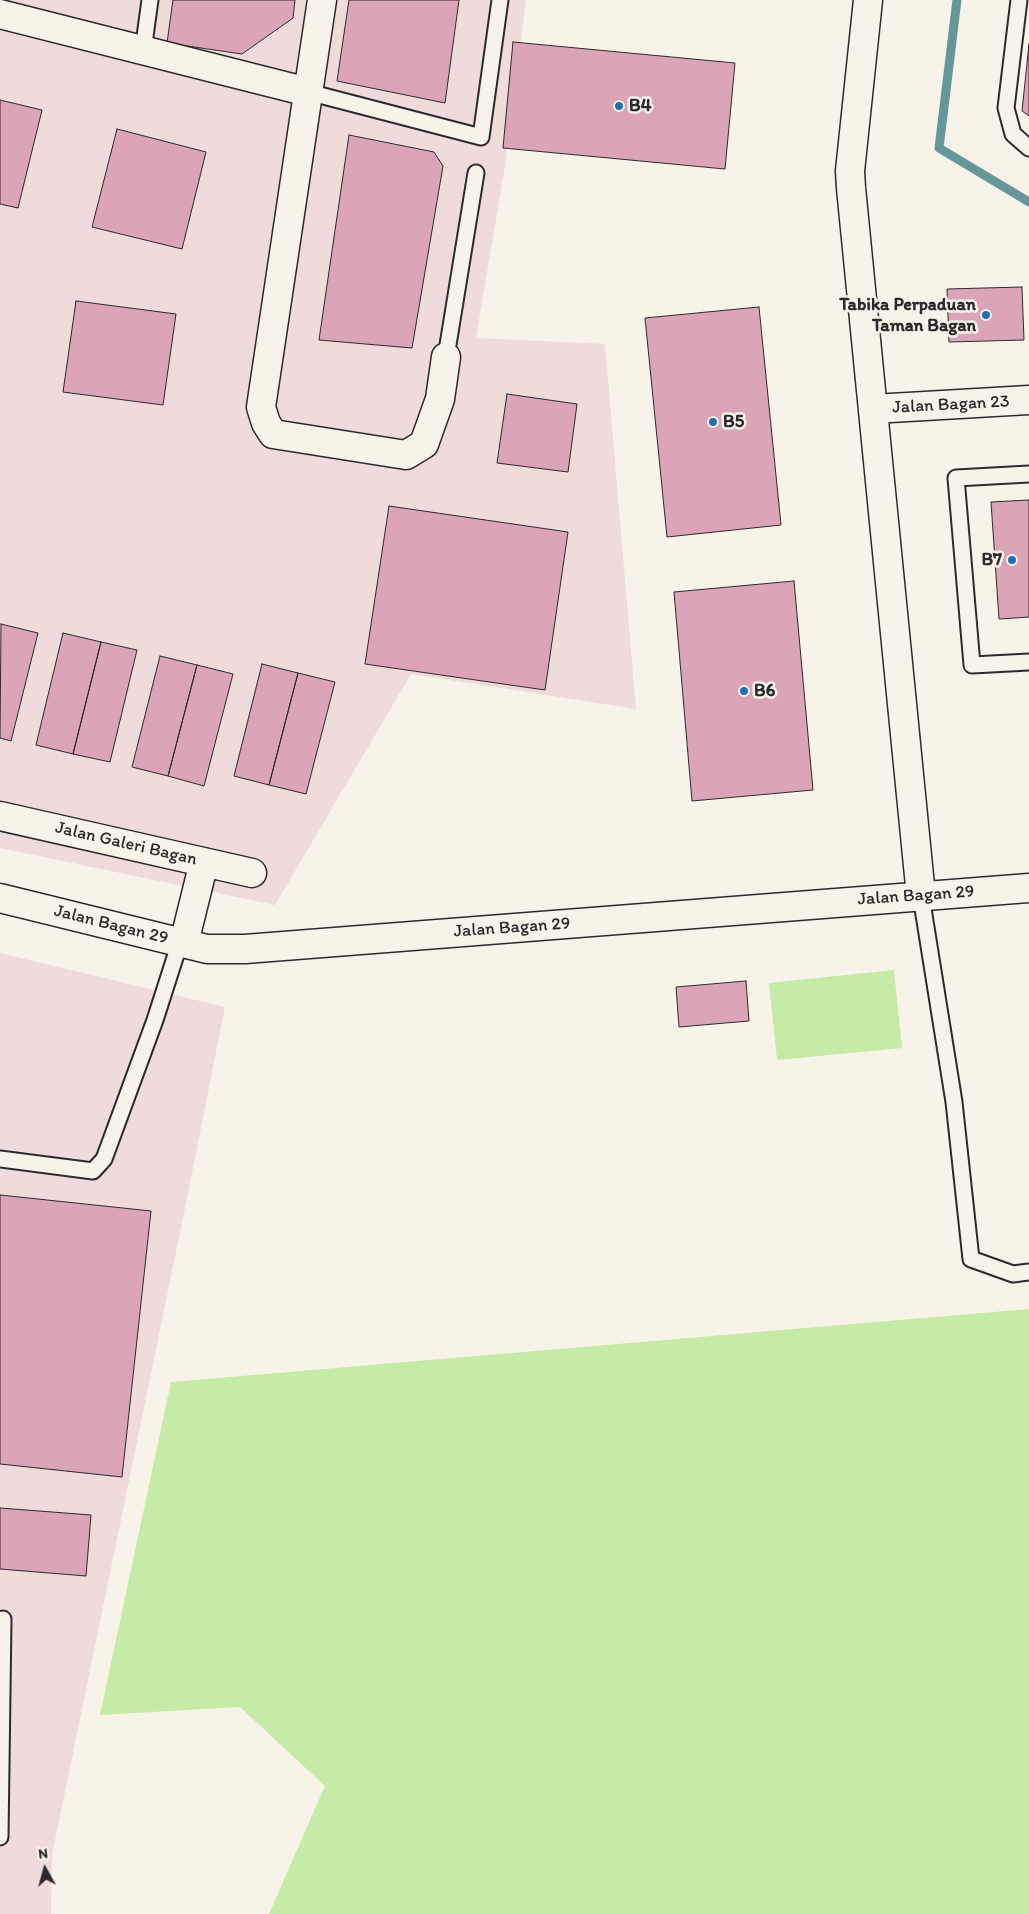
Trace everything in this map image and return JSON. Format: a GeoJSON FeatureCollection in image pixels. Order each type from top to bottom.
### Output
{"type":"FeatureCollection","features":[{"type":"Feature","properties":{"kind":"street"},"geometry":{"type":"LineString","coordinates":[[322,0],[261,407],[266,423],[273,434],[406,455],[424,444],[440,399],[446,357]]}},
{"type":"Feature","properties":{"kind":"street"},"geometry":{"type":"LineString","coordinates":[[868,0],[850,170],[921,896]]}},
{"type":"Feature","properties":{"kind":"street"},"geometry":{"type":"LineString","coordinates":[[0,14],[308,92]]}},
{"type":"Feature","properties":{"kind":"street","name":"Jalan Bagan 23"},"geometry":{"type":"LineString","coordinates":[[873,409],[1029,400]]}},
{"type":"Feature","properties":{"kind":"street","name":"Jalan Galeri Bagan"},"geometry":{"type":"LineString","coordinates":[[0,816],[252,873]]}},
{"type":"Feature","properties":{"kind":"street"},"geometry":{"type":"LineString","coordinates":[[182,943],[204,862]]}},
{"type":"Feature","properties":{"kind":"street","name":"Jalan Bagan 29"},"geometry":{"type":"LineString","coordinates":[[0,898],[207,949],[245,949],[1029,888]]}},
{"type":"Feature","properties":{"kind":"lane"},"geometry":{"type":"LineString","coordinates":[[143,51],[150,0]]}},
{"type":"Feature","properties":{"kind":"lane"},"geometry":{"type":"LineString","coordinates":[[308,92],[481,137],[500,0]]}},
{"type":"Feature","properties":{"kind":"lane"},"geometry":{"type":"LineString","coordinates":[[1019,0],[1006,108],[1014,134],[1029,148]]}},
{"type":"Feature","properties":{"kind":"lane"},"geometry":{"type":"LineString","coordinates":[[446,357],[476,173]]}},
{"type":"Feature","properties":{"kind":"lane"},"geometry":{"type":"LineString","coordinates":[[1029,474],[956,478],[972,665],[1029,662]]}},
{"type":"Feature","properties":{"kind":"lane"},"geometry":{"type":"LineString","coordinates":[[921,896],[954,1102],[970,1259],[1012,1274],[1029,1272]]}},
{"type":"Feature","properties":{"kind":"lane"},"geometry":{"type":"LineString","coordinates":[[0,1159],[93,1172],[104,1159],[182,943]]}},
{"type":"Feature","properties":{"kind":"lane"},"geometry":{"type":"LineString","coordinates":[[0,1837],[3,1619]]}},
{"type":"Feature","properties":{"kind":"shaded area"},"geometry":{"type":"Polygon","coordinates":[[[0,0],[526,0],[505,166],[476,338],[605,344],[636,709],[411,674],[275,905],[0,848],[0,0]]]}},
{"type":"Feature","properties":{"kind":"shaded area"},"geometry":{"type":"Polygon","coordinates":[[[0,953],[225,1007],[52,1855],[51,1914],[0,1914],[0,953]]]}},
{"type":"Feature","properties":{"kind":"green space"},"geometry":{"type":"Polygon","coordinates":[[[894,970],[902,1048],[777,1060],[769,983],[894,970]]]}},
{"type":"Feature","properties":{"kind":"green space"},"geometry":{"type":"Polygon","coordinates":[[[1029,1309],[1029,1914],[269,1914],[325,1786],[240,1707],[100,1715],[171,1382],[1029,1309]]]}},
{"type":"Feature","properties":{"kind":"building"},"geometry":{"type":"Polygon","coordinates":[[[173,0],[295,0],[293,18],[242,54],[167,43],[173,0]]]}},
{"type":"Feature","properties":{"kind":"building"},"geometry":{"type":"Polygon","coordinates":[[[349,0],[459,0],[445,103],[337,81],[349,0]]]}},
{"type":"Feature","properties":{"kind":"building","name":"B4"},"geometry":{"type":"Polygon","coordinates":[[[513,42],[735,63],[725,169],[503,148],[513,42]]]}},
{"type":"Feature","properties":{"kind":"building"},"geometry":{"type":"Polygon","coordinates":[[[1029,44],[1029,116],[1022,111],[1029,44]]]}},
{"type":"Feature","properties":{"kind":"building"},"geometry":{"type":"Polygon","coordinates":[[[0,100],[42,110],[18,208],[0,204],[0,100]]]}},
{"type":"Feature","properties":{"kind":"building"},"geometry":{"type":"Polygon","coordinates":[[[117,129],[206,152],[182,249],[92,227],[117,129]]]}},
{"type":"Feature","properties":{"kind":"building"},"geometry":{"type":"Polygon","coordinates":[[[349,135],[434,152],[443,166],[412,348],[319,340],[349,135]]]}},
{"type":"Feature","properties":{"kind":"building","name":"Tabika Perpaduan Taman Bagan"},"geometry":{"type":"Polygon","coordinates":[[[1022,287],[1024,340],[949,342],[947,289],[1022,287]]]}},
{"type":"Feature","properties":{"kind":"building"},"geometry":{"type":"Polygon","coordinates":[[[76,301],[176,314],[163,405],[63,392],[76,301]]]}},
{"type":"Feature","properties":{"kind":"building","name":"B5"},"geometry":{"type":"Polygon","coordinates":[[[759,307],[781,525],[667,537],[645,318],[759,307]]]}},
{"type":"Feature","properties":{"kind":"building"},"geometry":{"type":"Polygon","coordinates":[[[507,394],[577,404],[568,472],[497,463],[507,394]]]}},
{"type":"Feature","properties":{"kind":"building","name":"B7"},"geometry":{"type":"Polygon","coordinates":[[[1029,500],[1029,617],[999,619],[991,502],[1029,500]]]}},
{"type":"Feature","properties":{"kind":"building"},"geometry":{"type":"Polygon","coordinates":[[[389,506],[568,532],[545,690],[365,664],[389,506]]]}},
{"type":"Feature","properties":{"kind":"building","name":"B6"},"geometry":{"type":"Polygon","coordinates":[[[794,581],[813,790],[692,801],[674,592],[794,581]]]}},
{"type":"Feature","properties":{"kind":"building"},"geometry":{"type":"Polygon","coordinates":[[[1,624],[38,633],[11,741],[0,738],[1,624]]]}},
{"type":"Feature","properties":{"kind":"building"},"geometry":{"type":"Polygon","coordinates":[[[63,633],[101,642],[73,754],[36,745],[63,633]]]}},
{"type":"Feature","properties":{"kind":"building"},"geometry":{"type":"Polygon","coordinates":[[[101,642],[137,650],[110,762],[73,754],[101,642]]]}},
{"type":"Feature","properties":{"kind":"building"},"geometry":{"type":"Polygon","coordinates":[[[160,656],[197,665],[168,776],[132,767],[160,656]]]}},
{"type":"Feature","properties":{"kind":"building"},"geometry":{"type":"Polygon","coordinates":[[[262,664],[298,673],[269,785],[234,776],[262,664]]]}},
{"type":"Feature","properties":{"kind":"building"},"geometry":{"type":"Polygon","coordinates":[[[197,665],[233,674],[204,786],[168,776],[197,665]]]}},
{"type":"Feature","properties":{"kind":"building"},"geometry":{"type":"Polygon","coordinates":[[[298,673],[335,682],[306,794],[269,785],[298,673]]]}},
{"type":"Feature","properties":{"kind":"building"},"geometry":{"type":"Polygon","coordinates":[[[746,981],[749,1021],[679,1027],[676,987],[746,981]]]}},
{"type":"Feature","properties":{"kind":"building"},"geometry":{"type":"Polygon","coordinates":[[[0,1195],[151,1211],[122,1477],[0,1464],[0,1195]]]}},
{"type":"Feature","properties":{"kind":"building"},"geometry":{"type":"Polygon","coordinates":[[[0,1508],[91,1515],[86,1576],[0,1569],[0,1508]]]}},
{"type":"Feature","properties":{"kind":"waterway"},"geometry":{"type":"LineString","coordinates":[[957,0],[939,148],[1029,202]]}},
{"type":"Feature","properties":{"kind":"place","name":"B4"},"geometry":{"type":"Point","coordinates":[619,106]}},
{"type":"Feature","properties":{"kind":"place","name":"Tabika Perpaduan Taman Bagan"},"geometry":{"type":"Point","coordinates":[986,315]}},
{"type":"Feature","properties":{"kind":"place","name":"B5"},"geometry":{"type":"Point","coordinates":[713,422]}},
{"type":"Feature","properties":{"kind":"place","name":"B7"},"geometry":{"type":"Point","coordinates":[1012,560]}},
{"type":"Feature","properties":{"kind":"place","name":"B6"},"geometry":{"type":"Point","coordinates":[744,691]}}]}
